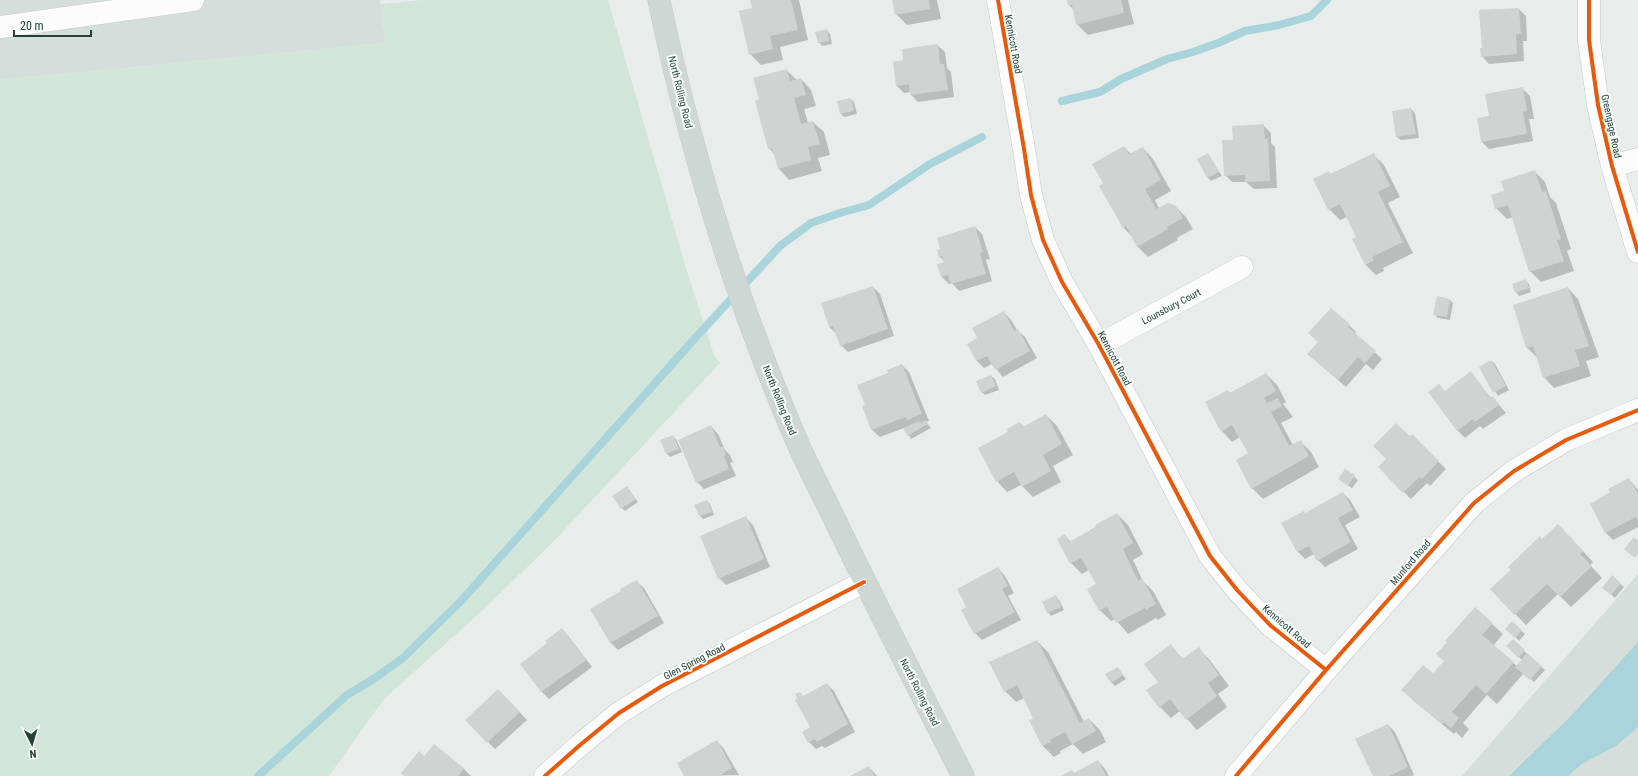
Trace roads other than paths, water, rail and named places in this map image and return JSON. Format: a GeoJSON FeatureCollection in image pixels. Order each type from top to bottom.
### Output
{"type":"FeatureCollection","features":[{"type":"Feature","properties":{"kind":"main road","name":"North Rolling Road"},"geometry":{"type":"LineString","coordinates":[[659,0],[682,100],[730,269],[748,321],[790,427],[864,582],[963,776]]}},
{"type":"Feature","properties":{"kind":"street"},"geometry":{"type":"LineString","coordinates":[[0,27],[193,0]]}},
{"type":"Feature","properties":{"kind":"street","name":"Kennicott Road"},"geometry":{"type":"LineString","coordinates":[[998,0],[1020,122],[1031,195],[1043,240],[1062,282],[1099,345],[1210,556],[1237,590],[1270,625],[1326,670]]}},
{"type":"Feature","properties":{"kind":"street","name":"Greengage Road"},"geometry":{"type":"LineString","coordinates":[[1588,0],[1590,48],[1598,105],[1612,166],[1638,252]]}},
{"type":"Feature","properties":{"kind":"street"},"geometry":{"type":"LineString","coordinates":[[1612,166],[1638,159]]}},
{"type":"Feature","properties":{"kind":"street","name":"Lounsbury Court"},"geometry":{"type":"LineString","coordinates":[[1099,345],[1242,267]]}},
{"type":"Feature","properties":{"kind":"street","name":"Munford Road"},"geometry":{"type":"LineString","coordinates":[[1236,776],[1326,670],[1474,503],[1514,471],[1566,440],[1638,410]]}},
{"type":"Feature","properties":{"kind":"street","name":"Glen Spring Road"},"geometry":{"type":"LineString","coordinates":[[545,776],[580,744],[620,712],[662,686],[864,582]]}},
{"type":"Feature","properties":{"kind":"water"},"geometry":{"type":"Polygon","coordinates":[[[1638,642],[1638,727],[1616,746],[1582,764],[1568,776],[1509,776],[1570,717],[1638,642]]]}},
{"type":"Feature","properties":{"kind":"waterway"},"geometry":{"type":"LineString","coordinates":[[1062,101],[1100,92],[1121,79],[1167,59],[1193,52],[1245,31],[1279,25],[1311,16],[1327,0]]}},
{"type":"Feature","properties":{"kind":"waterway"},"geometry":{"type":"LineString","coordinates":[[258,776],[347,695],[375,678],[403,658],[461,601],[697,336],[780,246],[811,223],[869,205],[930,164],[982,137]]}}]}
